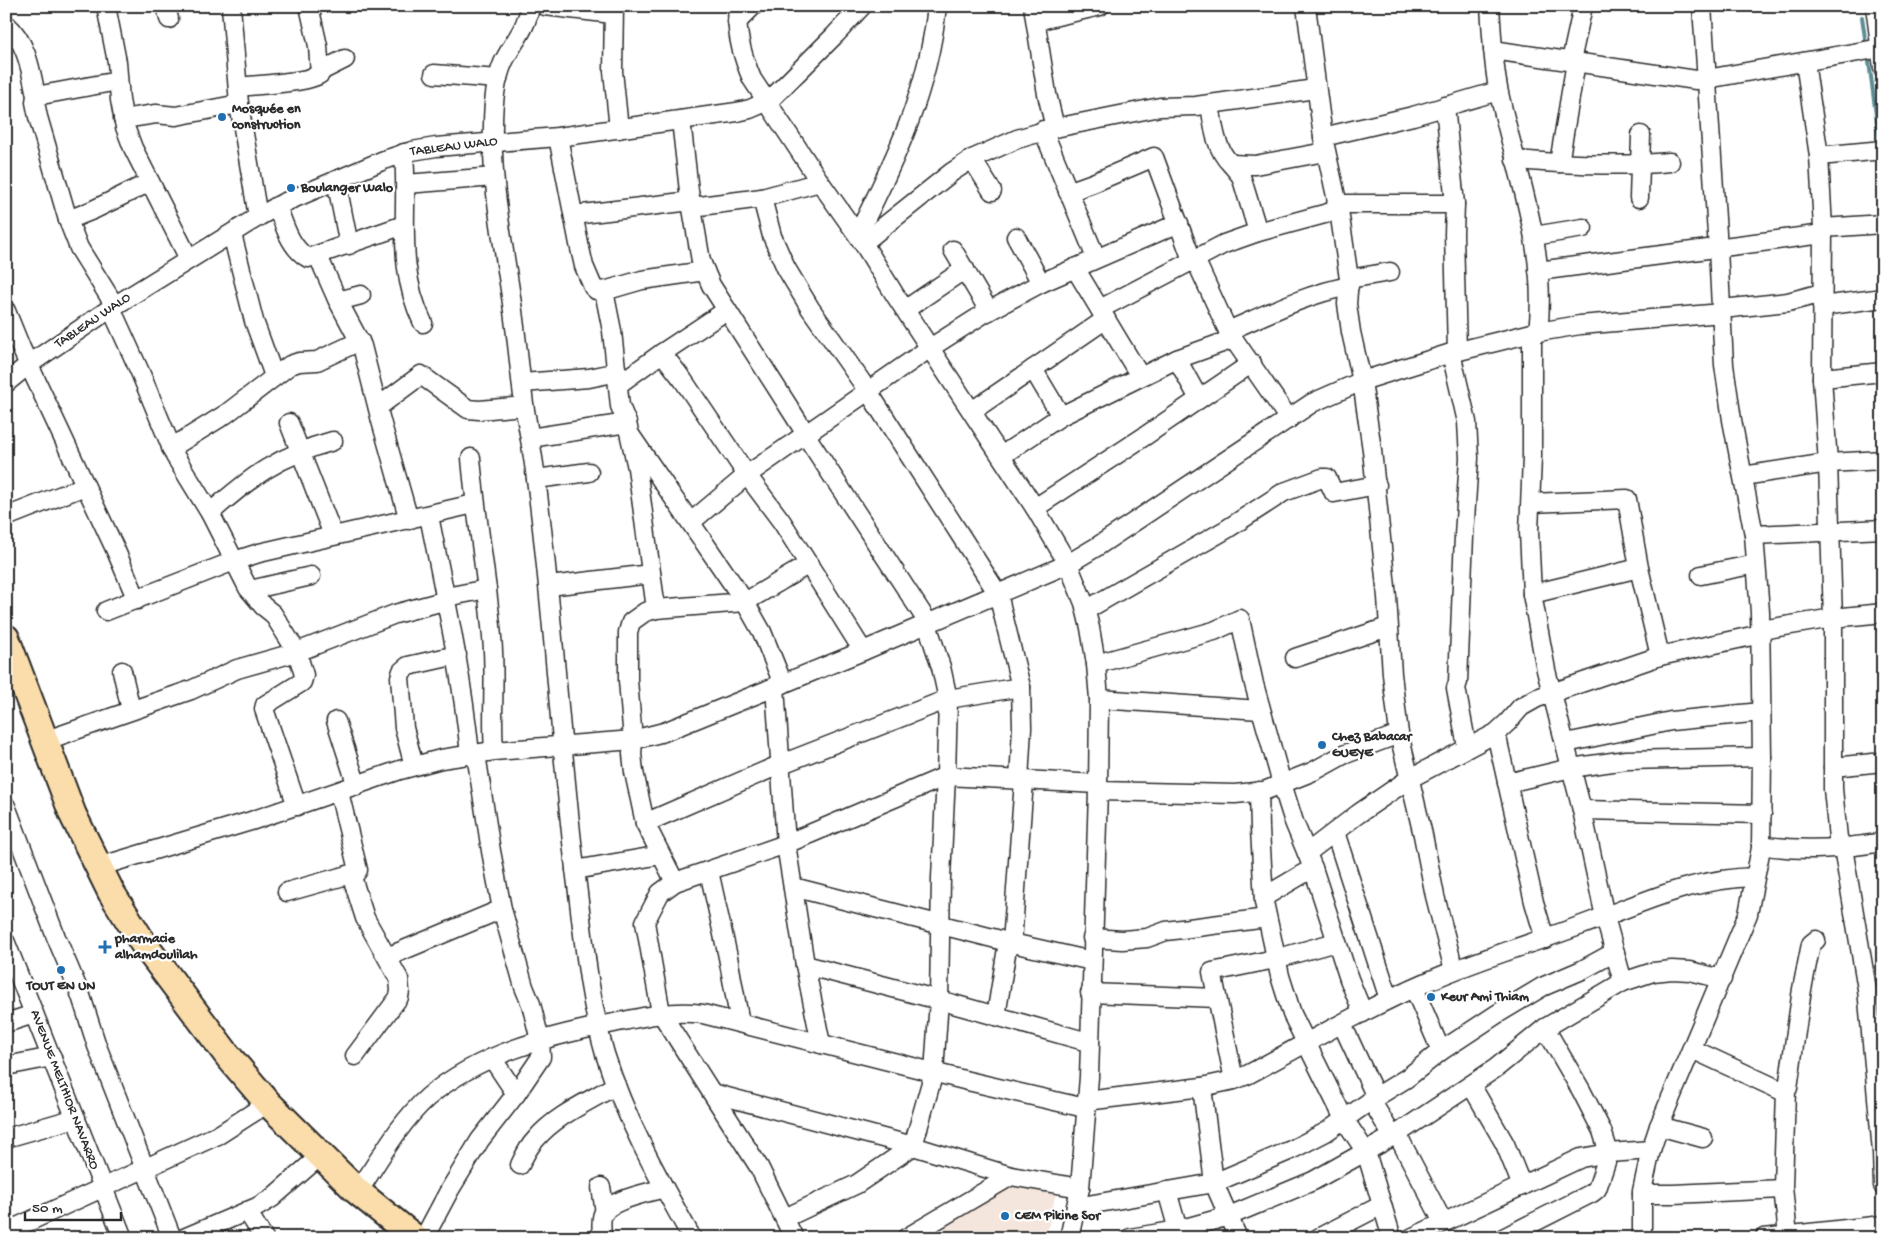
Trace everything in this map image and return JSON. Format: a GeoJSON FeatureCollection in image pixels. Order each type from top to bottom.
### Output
{"type":"FeatureCollection","features":[{"type":"Feature","properties":{"kind":"highway"},"geometry":{"type":"LineString","coordinates":[[6,638],[73,815],[98,867],[127,920],[159,967],[228,1056],[268,1103],[358,1192],[414,1237]]}},
{"type":"Feature","properties":{"kind":"street"},"geometry":{"type":"LineString","coordinates":[[106,6],[117,62],[123,119],[133,148],[189,259]]}},
{"type":"Feature","properties":{"kind":"street"},"geometry":{"type":"LineString","coordinates":[[309,6],[317,37],[321,71]]}},
{"type":"Feature","properties":{"kind":"street"},"geometry":{"type":"LineString","coordinates":[[530,6],[525,25],[504,62],[498,79],[493,124],[494,177],[549,586],[562,745],[575,870],[598,1026],[616,1085],[638,1136],[692,1238]]}},
{"type":"Feature","properties":{"kind":"street"},"geometry":{"type":"LineString","coordinates":[[545,6],[614,10],[613,71],[619,129]]}},
{"type":"Feature","properties":{"kind":"street"},"geometry":{"type":"LineString","coordinates":[[753,6],[737,14],[747,66],[766,102],[860,238],[1035,508],[1068,564],[1086,610],[1100,699],[1098,787],[1088,1076],[1080,1188],[1069,1238]]}},
{"type":"Feature","properties":{"kind":"street","name":"TABLEAU WALO"},"geometry":{"type":"LineString","coordinates":[[6,383],[28,365],[113,307],[189,259],[278,206],[336,180],[404,154],[436,147],[558,137],[750,109],[766,102],[835,36],[862,6]]}},
{"type":"Feature","properties":{"kind":"street"},"geometry":{"type":"LineString","coordinates":[[860,238],[917,104],[932,50],[937,6]]}},
{"type":"Feature","properties":{"kind":"street"},"geometry":{"type":"LineString","coordinates":[[1096,258],[1068,192],[1049,129],[1047,94],[1035,14],[1100,6]]}},
{"type":"Feature","properties":{"kind":"street"},"geometry":{"type":"LineString","coordinates":[[1306,6],[1315,89],[1324,144],[1338,207],[1349,282],[1348,304],[1351,332],[1362,382],[1377,486],[1388,627],[1399,734],[1423,835],[1435,896],[1454,970]]}},
{"type":"Feature","properties":{"kind":"street"},"geometry":{"type":"LineString","coordinates":[[1490,6],[1498,91],[1534,236],[1541,307],[1535,332],[1529,563],[1532,594],[1552,693],[1582,810],[1605,917],[1623,982]]}},
{"type":"Feature","properties":{"kind":"street"},"geometry":{"type":"LineString","coordinates":[[1559,163],[1583,6]]}},
{"type":"Feature","properties":{"kind":"street"},"geometry":{"type":"LineString","coordinates":[[1642,1238],[1642,1194],[1651,1150],[1659,1126],[1748,914],[1761,845],[1761,632],[1754,535],[1727,394],[1724,365],[1702,6]]}},
{"type":"Feature","properties":{"kind":"street"},"geometry":{"type":"LineString","coordinates":[[1875,6],[1883,68]]}},
{"type":"Feature","properties":{"kind":"street"},"geometry":{"type":"LineString","coordinates":[[235,7],[238,96],[258,217]]}},
{"type":"Feature","properties":{"kind":"street"},"geometry":{"type":"LineString","coordinates":[[6,24],[18,36],[24,50],[36,96],[35,102],[38,117],[68,220],[79,248],[113,307],[171,448],[210,513],[250,590],[263,606],[273,614],[297,652],[304,675],[302,682],[265,705],[264,708],[297,806]]}},
{"type":"Feature","properties":{"kind":"street"},"geometry":{"type":"LineString","coordinates":[[1493,50],[1707,80],[1880,48]]}},
{"type":"Feature","properties":{"kind":"street"},"geometry":{"type":"LineString","coordinates":[[123,119],[156,114],[176,116],[238,96],[312,78],[344,59]]}},
{"type":"Feature","properties":{"kind":"street"},"geometry":{"type":"LineString","coordinates":[[1805,62],[1819,156],[1823,231],[1822,378],[1828,463],[1833,618],[1833,766],[1836,822],[1838,838],[1843,848],[1875,998],[1883,1186]]}},
{"type":"Feature","properties":{"kind":"street"},"geometry":{"type":"LineString","coordinates":[[434,74],[498,79]]}},
{"type":"Feature","properties":{"kind":"street"},"geometry":{"type":"LineString","coordinates":[[36,96],[118,81]]}},
{"type":"Feature","properties":{"kind":"street"},"geometry":{"type":"LineString","coordinates":[[860,238],[972,159],[1005,144],[1049,129],[1160,107],[1196,106],[1315,89]]}},
{"type":"Feature","properties":{"kind":"street"},"geometry":{"type":"LineString","coordinates":[[1231,164],[1256,165],[1375,126],[1498,91]]}},
{"type":"Feature","properties":{"kind":"street"},"geometry":{"type":"LineString","coordinates":[[1210,104],[1218,142],[1226,160],[1241,176],[1258,232]]}},
{"type":"Feature","properties":{"kind":"street"},"geometry":{"type":"LineString","coordinates":[[1445,106],[1455,204],[1454,352],[1469,436],[1469,476],[1464,536],[1458,682],[1456,688],[1467,747]]}},
{"type":"Feature","properties":{"kind":"street"},"geometry":{"type":"LineString","coordinates":[[682,120],[691,204],[701,261],[711,285],[928,624],[948,699],[941,878],[940,1000],[934,1072],[913,1146],[857,1184],[785,1218]]}},
{"type":"Feature","properties":{"kind":"street"},"geometry":{"type":"LineString","coordinates":[[1639,198],[1640,135]]}},
{"type":"Feature","properties":{"kind":"street"},"geometry":{"type":"LineString","coordinates":[[558,137],[578,244],[590,283],[596,290],[604,290],[642,280],[705,271]]}},
{"type":"Feature","properties":{"kind":"street"},"geometry":{"type":"LineString","coordinates":[[1819,156],[1883,150]]}},
{"type":"Feature","properties":{"kind":"street"},"geometry":{"type":"LineString","coordinates":[[404,154],[406,184],[404,225],[407,275],[416,308],[423,323]]}},
{"type":"Feature","properties":{"kind":"street"},"geometry":{"type":"LineString","coordinates":[[1068,192],[1154,157],[1194,260],[1231,335],[1289,419]]}},
{"type":"Feature","properties":{"kind":"street"},"geometry":{"type":"LineString","coordinates":[[972,159],[992,191]]}},
{"type":"Feature","properties":{"kind":"street"},"geometry":{"type":"LineString","coordinates":[[1516,160],[1584,166],[1639,165],[1670,162]]}},
{"type":"Feature","properties":{"kind":"street"},"geometry":{"type":"LineString","coordinates":[[406,184],[494,177]]}},
{"type":"Feature","properties":{"kind":"street"},"geometry":{"type":"LineString","coordinates":[[336,180],[349,245]]}},
{"type":"Feature","properties":{"kind":"street"},"geometry":{"type":"LineString","coordinates":[[68,220],[150,182]]}},
{"type":"Feature","properties":{"kind":"street"},"geometry":{"type":"LineString","coordinates":[[574,215],[762,198],[820,182]]}},
{"type":"Feature","properties":{"kind":"street"},"geometry":{"type":"LineString","coordinates":[[762,198],[772,236],[786,268],[810,308],[868,391],[998,594],[1021,688],[1022,728],[1021,780],[1010,943],[996,1016]]}},
{"type":"Feature","properties":{"kind":"street"},"geometry":{"type":"LineString","coordinates":[[972,411],[1034,369],[1103,314],[1224,244],[1338,207],[1455,204]]}},
{"type":"Feature","properties":{"kind":"street"},"geometry":{"type":"LineString","coordinates":[[278,206],[289,236],[301,254],[308,258],[404,225]]}},
{"type":"Feature","properties":{"kind":"street"},"geometry":{"type":"LineString","coordinates":[[690,522],[747,475],[930,348],[989,311],[1041,283],[1180,223]]}},
{"type":"Feature","properties":{"kind":"street"},"geometry":{"type":"LineString","coordinates":[[1538,271],[1718,249],[1823,231],[1883,224]]}},
{"type":"Feature","properties":{"kind":"street"},"geometry":{"type":"LineString","coordinates":[[1534,236],[1583,228]]}},
{"type":"Feature","properties":{"kind":"street"},"geometry":{"type":"LineString","coordinates":[[232,234],[254,321],[274,376]]}},
{"type":"Feature","properties":{"kind":"street"},"geometry":{"type":"LineString","coordinates":[[1016,237],[1041,283]]}},
{"type":"Feature","properties":{"kind":"street"},"geometry":{"type":"LineString","coordinates":[[953,250],[989,311]]}},
{"type":"Feature","properties":{"kind":"street"},"geometry":{"type":"LineString","coordinates":[[318,256],[338,300],[360,341],[409,520]]}},
{"type":"Feature","properties":{"kind":"street"},"geometry":{"type":"LineString","coordinates":[[1075,268],[1140,376]]}},
{"type":"Feature","properties":{"kind":"street"},"geometry":{"type":"LineString","coordinates":[[906,309],[966,270]]}},
{"type":"Feature","properties":{"kind":"street"},"geometry":{"type":"LineString","coordinates":[[1001,456],[1061,416],[1140,376],[1231,335],[1284,306],[1349,282],[1390,272]]}},
{"type":"Feature","properties":{"kind":"street"},"geometry":{"type":"LineString","coordinates":[[604,290],[618,378],[620,406],[629,430],[656,609]]}},
{"type":"Feature","properties":{"kind":"street"},"geometry":{"type":"LineString","coordinates":[[338,300],[360,295]]}},
{"type":"Feature","properties":{"kind":"street"},"geometry":{"type":"LineString","coordinates":[[98,867],[297,806],[414,766],[441,759],[494,751],[633,740],[664,732],[779,686],[1068,564],[1092,550],[1312,403],[1362,382],[1454,352],[1535,332],[1580,325],[1722,311],[1788,302],[1822,299],[1883,298]]}},
{"type":"Feature","properties":{"kind":"street"},"geometry":{"type":"LineString","coordinates":[[6,310],[28,365],[116,551],[136,600]]}},
{"type":"Feature","properties":{"kind":"street"},"geometry":{"type":"LineString","coordinates":[[522,383],[618,378],[662,353],[727,310]]}},
{"type":"Feature","properties":{"kind":"street"},"geometry":{"type":"LineString","coordinates":[[171,448],[226,414],[290,365],[299,362],[317,361],[360,341]]}},
{"type":"Feature","properties":{"kind":"street"},"geometry":{"type":"LineString","coordinates":[[662,353],[782,522],[863,651]]}},
{"type":"Feature","properties":{"kind":"street"},"geometry":{"type":"LineString","coordinates":[[1176,359],[1199,398]]}},
{"type":"Feature","properties":{"kind":"street"},"geometry":{"type":"LineString","coordinates":[[1035,508],[1252,363]]}},
{"type":"Feature","properties":{"kind":"street"},"geometry":{"type":"LineString","coordinates":[[1034,369],[1061,416]]}},
{"type":"Feature","properties":{"kind":"street"},"geometry":{"type":"LineString","coordinates":[[378,407],[418,372],[468,408],[479,410],[524,406]]}},
{"type":"Feature","properties":{"kind":"street"},"geometry":{"type":"LineString","coordinates":[[1822,378],[1883,372]]}},
{"type":"Feature","properties":{"kind":"street"},"geometry":{"type":"LineString","coordinates":[[289,423],[333,535]]}},
{"type":"Feature","properties":{"kind":"street"},"geometry":{"type":"LineString","coordinates":[[530,438],[629,430]]}},
{"type":"Feature","properties":{"kind":"street"},"geometry":{"type":"LineString","coordinates":[[629,430],[745,602],[770,649],[779,686],[779,765],[786,844],[805,965],[821,1044]]}},
{"type":"Feature","properties":{"kind":"street"},"geometry":{"type":"LineString","coordinates":[[210,513],[256,474],[284,458],[333,440]]}},
{"type":"Feature","properties":{"kind":"street"},"geometry":{"type":"LineString","coordinates":[[471,458],[474,504],[487,588],[494,652],[492,726],[494,751]]}},
{"type":"Feature","properties":{"kind":"street"},"geometry":{"type":"LineString","coordinates":[[1744,476],[1828,463],[1883,460]]}},
{"type":"Feature","properties":{"kind":"street"},"geometry":{"type":"LineString","coordinates":[[536,479],[589,472]]}},
{"type":"Feature","properties":{"kind":"street"},"geometry":{"type":"LineString","coordinates":[[1086,610],[1227,529],[1284,492],[1322,478],[1327,478],[1334,493],[1377,486]]}},
{"type":"Feature","properties":{"kind":"street"},"geometry":{"type":"LineString","coordinates":[[6,517],[85,486]]}},
{"type":"Feature","properties":{"kind":"street"},"geometry":{"type":"LineString","coordinates":[[1531,503],[1627,499],[1660,656]]}},
{"type":"Feature","properties":{"kind":"street"},"geometry":{"type":"LineString","coordinates":[[106,611],[234,561],[333,535],[429,516],[474,504]]}},
{"type":"Feature","properties":{"kind":"street"},"geometry":{"type":"LineString","coordinates":[[414,1237],[449,1191],[480,1140],[541,1058],[540,1040],[531,1004],[524,988],[502,909],[468,729],[457,655],[429,516]]}},
{"type":"Feature","properties":{"kind":"street"},"geometry":{"type":"LineString","coordinates":[[1754,535],[1883,528]]}},
{"type":"Feature","properties":{"kind":"street"},"geometry":{"type":"LineString","coordinates":[[675,882],[645,823],[634,772],[628,680],[628,632],[631,622],[645,612],[656,609],[745,602],[809,564]]}},
{"type":"Feature","properties":{"kind":"street"},"geometry":{"type":"LineString","coordinates":[[1701,575],[1756,564]]}},
{"type":"Feature","properties":{"kind":"street"},"geometry":{"type":"LineString","coordinates":[[1532,594],[1640,568]]}},
{"type":"Feature","properties":{"kind":"street"},"geometry":{"type":"LineString","coordinates":[[549,586],[651,574]]}},
{"type":"Feature","properties":{"kind":"street"},"geometry":{"type":"LineString","coordinates":[[250,590],[311,576]]}},
{"type":"Feature","properties":{"kind":"street"},"geometry":{"type":"LineString","coordinates":[[44,740],[191,690],[237,669],[297,652],[395,614],[487,588]]}},
{"type":"Feature","properties":{"kind":"street"},"geometry":{"type":"LineString","coordinates":[[1264,897],[1310,861],[1335,832],[1358,814],[1409,779],[1496,733],[1522,708],[1537,698],[1660,656],[1761,632],[1833,618],[1883,613]]}},
{"type":"Feature","properties":{"kind":"street"},"geometry":{"type":"LineString","coordinates":[[1096,664],[1214,631],[1240,619],[1260,710],[1282,784],[1294,822],[1310,861],[1336,942],[1363,1013]]}},
{"type":"Feature","properties":{"kind":"street"},"geometry":{"type":"LineString","coordinates":[[1294,658],[1388,627]]}},
{"type":"Feature","properties":{"kind":"street"},"geometry":{"type":"LineString","coordinates":[[414,766],[404,728],[400,677],[402,671],[408,666],[457,655]]}},
{"type":"Feature","properties":{"kind":"street"},"geometry":{"type":"LineString","coordinates":[[122,671],[131,710]]}},
{"type":"Feature","properties":{"kind":"street"},"geometry":{"type":"LineString","coordinates":[[645,823],[779,765],[948,699],[1021,688]]}},
{"type":"Feature","properties":{"kind":"street"},"geometry":{"type":"LineString","coordinates":[[1100,699],[1260,710]]}},
{"type":"Feature","properties":{"kind":"street"},"geometry":{"type":"LineString","coordinates":[[1566,743],[1672,721],[1761,712]]}},
{"type":"Feature","properties":{"kind":"street"},"geometry":{"type":"LineString","coordinates":[[336,721],[357,786]]}},
{"type":"Feature","properties":{"kind":"street"},"geometry":{"type":"LineString","coordinates":[[1496,733],[1534,902],[1545,939]]}},
{"type":"Feature","properties":{"kind":"street"},"geometry":{"type":"LineString","coordinates":[[794,1238],[759,1167],[733,1129],[661,1012],[645,922],[660,893],[675,882],[786,844],[946,776],[1226,794],[1260,791],[1314,771],[1343,755],[1399,734]]}},
{"type":"Feature","properties":{"kind":"street"},"geometry":{"type":"LineString","coordinates":[[1507,783],[1571,768],[1626,760],[1762,757]]}},
{"type":"Feature","properties":{"kind":"street"},"geometry":{"type":"LineString","coordinates":[[1833,766],[1883,762]]}},
{"type":"Feature","properties":{"kind":"street"},"geometry":{"type":"LineString","coordinates":[[1260,791],[1264,897],[1275,959],[1292,1014],[1344,1119],[1366,1152],[1392,1238]]}},
{"type":"Feature","properties":{"kind":"street"},"geometry":{"type":"LineString","coordinates":[[288,892],[356,873],[358,870],[339,792]]}},
{"type":"Feature","properties":{"kind":"street"},"geometry":{"type":"LineString","coordinates":[[6,806],[56,937],[81,996],[96,1046],[146,1168],[172,1238]]}},
{"type":"Feature","properties":{"kind":"street"},"geometry":{"type":"LineString","coordinates":[[1582,810],[1762,814]]}},
{"type":"Feature","properties":{"kind":"street"},"geometry":{"type":"LineString","coordinates":[[1335,832],[1390,1000]]}},
{"type":"Feature","properties":{"kind":"street"},"geometry":{"type":"LineString","coordinates":[[1761,845],[1802,850],[1843,848],[1883,842]]}},
{"type":"Feature","properties":{"kind":"street"},"geometry":{"type":"LineString","coordinates":[[575,870],[661,855]]}},
{"type":"Feature","properties":{"kind":"street"},"geometry":{"type":"LineString","coordinates":[[709,871],[740,1023]]}},
{"type":"Feature","properties":{"kind":"street"},"geometry":{"type":"LineString","coordinates":[[351,874],[361,908],[399,979],[400,991],[399,997],[355,1056]]}},
{"type":"Feature","properties":{"kind":"street"},"geometry":{"type":"LineString","coordinates":[[358,1192],[390,1142],[427,1098],[448,1081],[492,1058],[540,1040],[598,1026],[661,1012],[683,1012],[740,1023],[934,1072],[1086,1105],[1202,1087],[1234,1080],[1248,1075],[1363,1013],[1454,970],[1605,917],[1651,897],[1689,886],[1729,878],[1755,877]]}},
{"type":"Feature","properties":{"kind":"street"},"geometry":{"type":"LineString","coordinates":[[793,888],[1010,943],[1092,961]]}},
{"type":"Feature","properties":{"kind":"street"},"geometry":{"type":"LineString","coordinates":[[387,957],[502,909]]}},
{"type":"Feature","properties":{"kind":"street"},"geometry":{"type":"LineString","coordinates":[[1092,938],[1122,940],[1147,938],[1166,930],[1267,918]]}},
{"type":"Feature","properties":{"kind":"street"},"geometry":{"type":"LineString","coordinates":[[1789,1236],[1783,1189],[1786,1090],[1788,1088],[1811,944],[1816,940]]}},
{"type":"Feature","properties":{"kind":"street"},"geometry":{"type":"LineString","coordinates":[[1234,1080],[1212,972],[1275,959],[1336,942]]}},
{"type":"Feature","properties":{"kind":"street","name":"AVENUE MELTHIOR NAVARRO"},"geometry":{"type":"LineString","coordinates":[[8,950],[123,1238]]}},
{"type":"Feature","properties":{"kind":"street"},"geometry":{"type":"LineString","coordinates":[[1076,1207],[1214,1183],[1291,1150],[1326,1132],[1374,1098],[1407,1078],[1496,1014],[1535,991],[1582,970],[1615,952]]}},
{"type":"Feature","properties":{"kind":"street"},"geometry":{"type":"LineString","coordinates":[[805,965],[940,1000],[1088,1042]]}},
{"type":"Feature","properties":{"kind":"street"},"geometry":{"type":"LineString","coordinates":[[1130,1238],[1178,1230],[1198,1232],[1229,1216],[1306,1185],[1395,1136],[1496,1068],[1545,1028],[1623,982],[1653,972],[1672,970],[1690,970],[1722,979]]}},
{"type":"Feature","properties":{"kind":"street"},"geometry":{"type":"LineString","coordinates":[[1414,988],[1442,1051]]}},
{"type":"Feature","properties":{"kind":"street"},"geometry":{"type":"LineString","coordinates":[[1090,993],[1217,998]]}},
{"type":"Feature","properties":{"kind":"street"},"geometry":{"type":"LineString","coordinates":[[6,1023],[34,1014]]}},
{"type":"Feature","properties":{"kind":"street"},"geometry":{"type":"LineString","coordinates":[[1342,1024],[1374,1098],[1443,1222]]}},
{"type":"Feature","properties":{"kind":"street"},"geometry":{"type":"LineString","coordinates":[[1503,1238],[1597,1189],[1608,1153],[1602,1131],[1582,1090],[1545,1028]]}},
{"type":"Feature","properties":{"kind":"street"},"geometry":{"type":"LineString","coordinates":[[1692,1049],[1780,1090],[1786,1090]]}},
{"type":"Feature","properties":{"kind":"street"},"geometry":{"type":"LineString","coordinates":[[6,1066],[52,1057]]}},
{"type":"Feature","properties":{"kind":"street"},"geometry":{"type":"LineString","coordinates":[[492,1058],[516,1094]]}},
{"type":"Feature","properties":{"kind":"street"},"geometry":{"type":"LineString","coordinates":[[520,1165],[534,1140],[543,1131],[561,1117],[616,1085]]}},
{"type":"Feature","properties":{"kind":"street"},"geometry":{"type":"LineString","coordinates":[[1471,1085],[1505,1144],[1522,1186]]}},
{"type":"Feature","properties":{"kind":"street"},"geometry":{"type":"LineString","coordinates":[[1202,1087],[1214,1183],[1238,1238]]}},
{"type":"Feature","properties":{"kind":"street"},"geometry":{"type":"LineString","coordinates":[[712,1094],[913,1146],[1012,1176],[1080,1188]]}},
{"type":"Feature","properties":{"kind":"street"},"geometry":{"type":"LineString","coordinates":[[6,1232],[220,1134],[268,1103]]}},
{"type":"Feature","properties":{"kind":"street"},"geometry":{"type":"LineString","coordinates":[[6,1138],[76,1118]]}},
{"type":"Feature","properties":{"kind":"street"},"geometry":{"type":"LineString","coordinates":[[1659,1126],[1703,1138]]}},
{"type":"Feature","properties":{"kind":"street"},"geometry":{"type":"LineString","coordinates":[[1411,1238],[1581,1158],[1608,1153],[1651,1150]]}},
{"type":"Feature","properties":{"kind":"street"},"geometry":{"type":"LineString","coordinates":[[184,1238],[272,1198],[320,1156]]}},
{"type":"Feature","properties":{"kind":"street"},"geometry":{"type":"LineString","coordinates":[[906,1238],[1012,1176]]}},
{"type":"Feature","properties":{"kind":"street"},"geometry":{"type":"LineString","coordinates":[[601,1187],[605,1212]]}},
{"type":"Feature","properties":{"kind":"street"},"geometry":{"type":"LineString","coordinates":[[602,1238],[602,1216],[614,1204],[664,1188]]}},
{"type":"Feature","properties":{"kind":"street"},"geometry":{"type":"LineString","coordinates":[[1642,1194],[1783,1189]]}},
{"type":"Feature","properties":{"kind":"street"},"geometry":{"type":"LineString","coordinates":[[1167,1191],[1178,1230]]}},
{"type":"Feature","properties":{"kind":"street"},"geometry":{"type":"LineString","coordinates":[[1318,1238],[1382,1205]]}},
{"type":"Feature","properties":{"kind":"street"},"geometry":{"type":"LineString","coordinates":[[247,1211],[264,1238]]}},
{"type":"Feature","properties":{"kind":"street"},"geometry":{"type":"LineString","coordinates":[[1764,1238],[1883,1225]]}},
{"type":"Feature","properties":{"kind":"street"},"geometry":{"type":"LineString","coordinates":[[1882,1238],[1883,1230]]}},
{"type":"Feature","properties":{"kind":"shaded area","name":"CEM Pikine Sor"},"geometry":{"type":"Polygon","coordinates":[[[1008,1181],[1056,1192],[1046,1238],[918,1238],[1008,1181]]]}},
{"type":"Feature","properties":{"kind":"waterway"},"geometry":{"type":"LineString","coordinates":[[1862,17],[1866,45]]}},
{"type":"Feature","properties":{"kind":"waterway"},"geometry":{"type":"LineString","coordinates":[[1868,54],[1880,146]]}},
{"type":"Feature","properties":{"kind":"place","name":"Mosquée en construction"},"geometry":{"type":"Point","coordinates":[222,117]}},
{"type":"Feature","properties":{"kind":"place","name":"Boulanger Walo"},"geometry":{"type":"Point","coordinates":[291,188]}},
{"type":"Feature","properties":{"kind":"place","name":"Chez Babacar GUEYE"},"geometry":{"type":"Point","coordinates":[1322,745]}},
{"type":"Feature","properties":{"kind":"place","name":"pharmacie alhamdoulilah"},"geometry":{"type":"Point","coordinates":[105,947]}},
{"type":"Feature","properties":{"kind":"place","name":"TOUT EN UN"},"geometry":{"type":"Point","coordinates":[61,970]}},
{"type":"Feature","properties":{"kind":"place","name":"Keur Ami Thiam"},"geometry":{"type":"Point","coordinates":[1431,997]}},
{"type":"Feature","properties":{"kind":"place","name":"CEM Pikine Sor"},"geometry":{"type":"Point","coordinates":[1005,1216]}}]}
